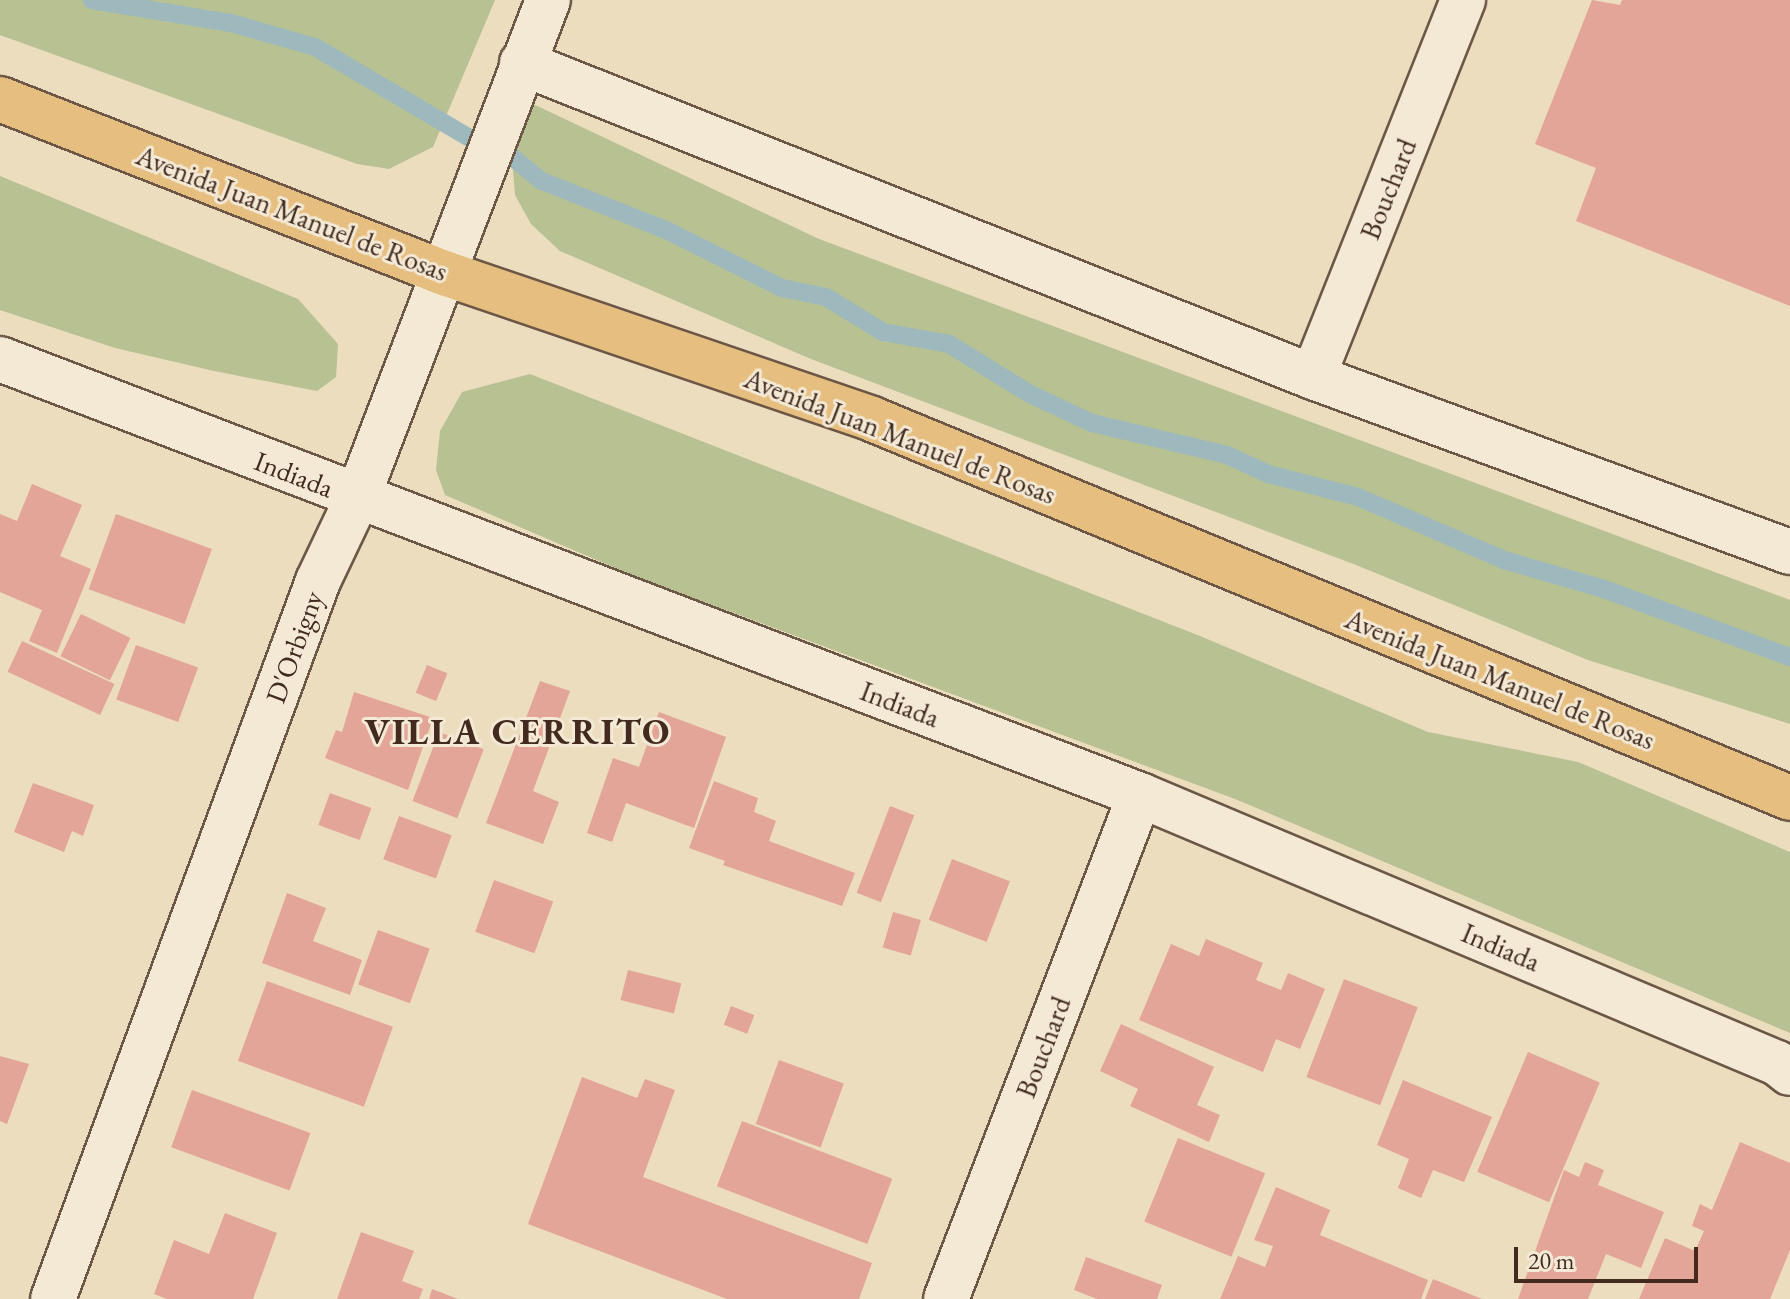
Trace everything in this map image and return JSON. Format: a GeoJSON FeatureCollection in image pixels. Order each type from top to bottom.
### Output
{"type":"FeatureCollection","features":[{"type":"Feature","properties":{"kind":"main road","name":"Avenida Juan Manuel de Rosas"},"geometry":{"type":"LineString","coordinates":[[0,99],[444,273],[872,419],[1790,798]]}},
{"type":"Feature","properties":{"kind":"street","name":"D'Orbigny"},"geometry":{"type":"LineString","coordinates":[[53,1299],[318,581],[357,499],[548,0]]}},
{"type":"Feature","properties":{"kind":"street","name":"Bouchard"},"geometry":{"type":"LineString","coordinates":[[1313,377],[1463,0]]}},
{"type":"Feature","properties":{"kind":"street"},"geometry":{"type":"LineString","coordinates":[[522,63],[1313,377],[1790,552]]}},
{"type":"Feature","properties":{"kind":"street","name":"Indiada"},"geometry":{"type":"LineString","coordinates":[[0,359],[357,499],[1140,795],[1777,1063],[1790,1073]]}},
{"type":"Feature","properties":{"kind":"street","name":"Bouchard"},"geometry":{"type":"LineString","coordinates":[[946,1299],[1140,795]]}},
{"type":"Feature","properties":{"kind":"green space"},"geometry":{"type":"Polygon","coordinates":[[[0,0],[495,0],[433,147],[389,169],[357,164],[0,35],[0,0]]]}},
{"type":"Feature","properties":{"kind":"green space"},"geometry":{"type":"Polygon","coordinates":[[[533,104],[819,239],[1790,600],[1790,724],[1588,660],[1356,565],[811,359],[560,251],[531,224],[515,195],[512,157],[533,104]]]}},
{"type":"Feature","properties":{"kind":"green space"},"geometry":{"type":"Polygon","coordinates":[[[0,176],[298,299],[338,344],[336,377],[317,391],[214,371],[115,348],[0,310],[0,176]]]}},
{"type":"Feature","properties":{"kind":"green space"},"geometry":{"type":"Polygon","coordinates":[[[530,374],[1200,636],[1428,732],[1578,762],[1790,852],[1790,1033],[1235,799],[634,576],[445,495],[436,470],[440,431],[462,392],[530,374]]]}},
{"type":"Feature","properties":{"kind":"building"},"geometry":{"type":"Polygon","coordinates":[[[1592,0],[1620,5],[1622,0],[1790,0],[1790,306],[1576,221],[1596,168],[1535,144],[1592,0]]]}},
{"type":"Feature","properties":{"kind":"building"},"geometry":{"type":"Polygon","coordinates":[[[32,484],[82,505],[60,556],[91,569],[57,653],[29,641],[42,610],[0,592],[0,514],[17,521],[32,484]]]}},
{"type":"Feature","properties":{"kind":"building"},"geometry":{"type":"Polygon","coordinates":[[[116,514],[212,549],[184,624],[89,589],[116,514]]]}},
{"type":"Feature","properties":{"kind":"building"},"geometry":{"type":"Polygon","coordinates":[[[81,614],[130,638],[110,680],[60,656],[81,614]]]}},
{"type":"Feature","properties":{"kind":"building"},"geometry":{"type":"Polygon","coordinates":[[[22,641],[114,684],[100,715],[8,672],[22,641]]]}},
{"type":"Feature","properties":{"kind":"building"},"geometry":{"type":"Polygon","coordinates":[[[136,645],[198,668],[178,722],[116,700],[136,645]]]}},
{"type":"Feature","properties":{"kind":"building"},"geometry":{"type":"Polygon","coordinates":[[[427,665],[447,673],[436,701],[416,693],[427,665]]]}},
{"type":"Feature","properties":{"kind":"building"},"geometry":{"type":"Polygon","coordinates":[[[540,681],[570,691],[533,791],[559,802],[543,844],[486,823],[540,681]]]}},
{"type":"Feature","properties":{"kind":"building"},"geometry":{"type":"Polygon","coordinates":[[[354,692],[433,718],[408,790],[325,758],[336,730],[342,732],[354,692]]]}},
{"type":"Feature","properties":{"kind":"building"},"geometry":{"type":"Polygon","coordinates":[[[659,712],[726,737],[694,828],[626,803],[612,842],[587,833],[613,758],[639,767],[659,712]]]}},
{"type":"Feature","properties":{"kind":"building"},"geometry":{"type":"Polygon","coordinates":[[[439,732],[484,749],[457,818],[412,801],[439,732]]]}},
{"type":"Feature","properties":{"kind":"building"},"geometry":{"type":"Polygon","coordinates":[[[714,781],[758,798],[754,812],[776,821],[769,841],[855,873],[842,906],[723,865],[725,861],[689,848],[714,781]]]}},
{"type":"Feature","properties":{"kind":"building"},"geometry":{"type":"Polygon","coordinates":[[[33,783],[94,805],[83,836],[72,831],[64,852],[14,832],[33,783]]]}},
{"type":"Feature","properties":{"kind":"building"},"geometry":{"type":"Polygon","coordinates":[[[330,793],[371,808],[360,840],[318,825],[330,793]]]}},
{"type":"Feature","properties":{"kind":"building"},"geometry":{"type":"Polygon","coordinates":[[[890,806],[914,815],[881,902],[857,893],[890,806]]]}},
{"type":"Feature","properties":{"kind":"building"},"geometry":{"type":"Polygon","coordinates":[[[399,816],[452,835],[436,878],[383,859],[399,816]]]}},
{"type":"Feature","properties":{"kind":"building"},"geometry":{"type":"Polygon","coordinates":[[[952,859],[1010,881],[987,942],[929,920],[952,859]]]}},
{"type":"Feature","properties":{"kind":"building"},"geometry":{"type":"Polygon","coordinates":[[[494,880],[553,902],[534,953],[475,932],[494,880]]]}},
{"type":"Feature","properties":{"kind":"building"},"geometry":{"type":"Polygon","coordinates":[[[287,893],[326,908],[313,941],[362,960],[350,995],[262,963],[287,893]]]}},
{"type":"Feature","properties":{"kind":"building"},"geometry":{"type":"Polygon","coordinates":[[[893,912],[921,920],[911,956],[883,948],[893,912]]]}},
{"type":"Feature","properties":{"kind":"building"},"geometry":{"type":"Polygon","coordinates":[[[378,930],[430,949],[410,1003],[358,985],[378,930]]]}},
{"type":"Feature","properties":{"kind":"building"},"geometry":{"type":"Polygon","coordinates":[[[1206,939],[1263,963],[1256,980],[1281,990],[1288,973],[1325,989],[1300,1049],[1276,1039],[1263,1072],[1139,1020],[1171,944],[1199,956],[1206,939]]]}},
{"type":"Feature","properties":{"kind":"building"},"geometry":{"type":"Polygon","coordinates":[[[628,970],[681,983],[674,1013],[621,1000],[628,970]]]}},
{"type":"Feature","properties":{"kind":"building"},"geometry":{"type":"Polygon","coordinates":[[[1344,979],[1418,1007],[1380,1105],[1306,1077],[1344,979]]]}},
{"type":"Feature","properties":{"kind":"building"},"geometry":{"type":"Polygon","coordinates":[[[267,981],[393,1027],[364,1107],[238,1061],[267,981]]]}},
{"type":"Feature","properties":{"kind":"building"},"geometry":{"type":"Polygon","coordinates":[[[731,1006],[754,1015],[747,1034],[724,1025],[731,1006]]]}},
{"type":"Feature","properties":{"kind":"building"},"geometry":{"type":"Polygon","coordinates":[[[1121,1024],[1214,1067],[1197,1105],[1220,1115],[1209,1142],[1130,1106],[1138,1089],[1100,1071],[1121,1024]]]}},
{"type":"Feature","properties":{"kind":"building"},"geometry":{"type":"Polygon","coordinates":[[[1528,1052],[1600,1082],[1549,1202],[1477,1172],[1528,1052]]]}},
{"type":"Feature","properties":{"kind":"building"},"geometry":{"type":"Polygon","coordinates":[[[0,1056],[29,1064],[7,1124],[0,1121],[0,1056]]]}},
{"type":"Feature","properties":{"kind":"building"},"geometry":{"type":"Polygon","coordinates":[[[779,1060],[844,1084],[821,1147],[756,1124],[779,1060]]]}},
{"type":"Feature","properties":{"kind":"building"},"geometry":{"type":"Polygon","coordinates":[[[582,1077],[637,1098],[645,1079],[675,1090],[643,1177],[872,1263],[859,1299],[727,1299],[528,1224],[582,1077]]]}},
{"type":"Feature","properties":{"kind":"building"},"geometry":{"type":"Polygon","coordinates":[[[1403,1080],[1492,1117],[1464,1182],[1433,1170],[1421,1198],[1398,1188],[1409,1159],[1377,1145],[1403,1080]]]}},
{"type":"Feature","properties":{"kind":"building"},"geometry":{"type":"Polygon","coordinates":[[[192,1090],[310,1133],[290,1190],[171,1147],[192,1090]]]}},
{"type":"Feature","properties":{"kind":"building"},"geometry":{"type":"Polygon","coordinates":[[[742,1121],[892,1179],[867,1244],[717,1186],[742,1121]]]}},
{"type":"Feature","properties":{"kind":"building"},"geometry":{"type":"Polygon","coordinates":[[[1178,1138],[1265,1173],[1231,1257],[1144,1221],[1178,1138]]]}},
{"type":"Feature","properties":{"kind":"building"},"geometry":{"type":"Polygon","coordinates":[[[1740,1142],[1790,1163],[1790,1250],[1770,1299],[1639,1299],[1665,1238],[1695,1251],[1704,1231],[1692,1226],[1700,1204],[1712,1210],[1740,1142]]]}},
{"type":"Feature","properties":{"kind":"building"},"geometry":{"type":"Polygon","coordinates":[[[1585,1162],[1604,1170],[1598,1185],[1664,1212],[1641,1268],[1606,1254],[1588,1299],[1518,1299],[1564,1170],[1579,1177],[1585,1162]]]}},
{"type":"Feature","properties":{"kind":"building"},"geometry":{"type":"Polygon","coordinates":[[[1276,1187],[1330,1210],[1320,1235],[1428,1280],[1421,1299],[1220,1299],[1238,1256],[1265,1267],[1273,1246],[1254,1240],[1276,1187]]]}},
{"type":"Feature","properties":{"kind":"building"},"geometry":{"type":"Polygon","coordinates":[[[225,1213],[277,1233],[253,1299],[167,1299],[154,1294],[174,1240],[209,1254],[225,1213]]]}},
{"type":"Feature","properties":{"kind":"building"},"geometry":{"type":"Polygon","coordinates":[[[361,1232],[414,1251],[402,1281],[423,1289],[419,1299],[337,1299],[361,1232]]]}},
{"type":"Feature","properties":{"kind":"building"},"geometry":{"type":"Polygon","coordinates":[[[1086,1257],[1162,1285],[1157,1299],[1097,1299],[1074,1290],[1086,1257]]]}},
{"type":"Feature","properties":{"kind":"building"},"geometry":{"type":"Polygon","coordinates":[[[1433,1279],[1482,1299],[1425,1299],[1433,1279]]]}},
{"type":"Feature","properties":{"kind":"building"},"geometry":{"type":"Polygon","coordinates":[[[432,1289],[458,1299],[429,1299],[432,1289]]]}},
{"type":"Feature","properties":{"kind":"waterway"},"geometry":{"type":"LineString","coordinates":[[92,0],[231,23],[315,47],[468,137]]}},
{"type":"Feature","properties":{"kind":"waterway"},"geometry":{"type":"LineString","coordinates":[[512,157],[542,181],[666,230],[782,288],[826,297],[883,332],[949,344],[1030,394],[1092,423],[1227,455],[1268,474],[1358,497],[1504,560],[1604,589],[1790,657]]}},
{"type":"Feature","properties":{"kind":"district","name":"VILLA CERRITO"},"geometry":{"type":"Point","coordinates":[518,732]}}]}
